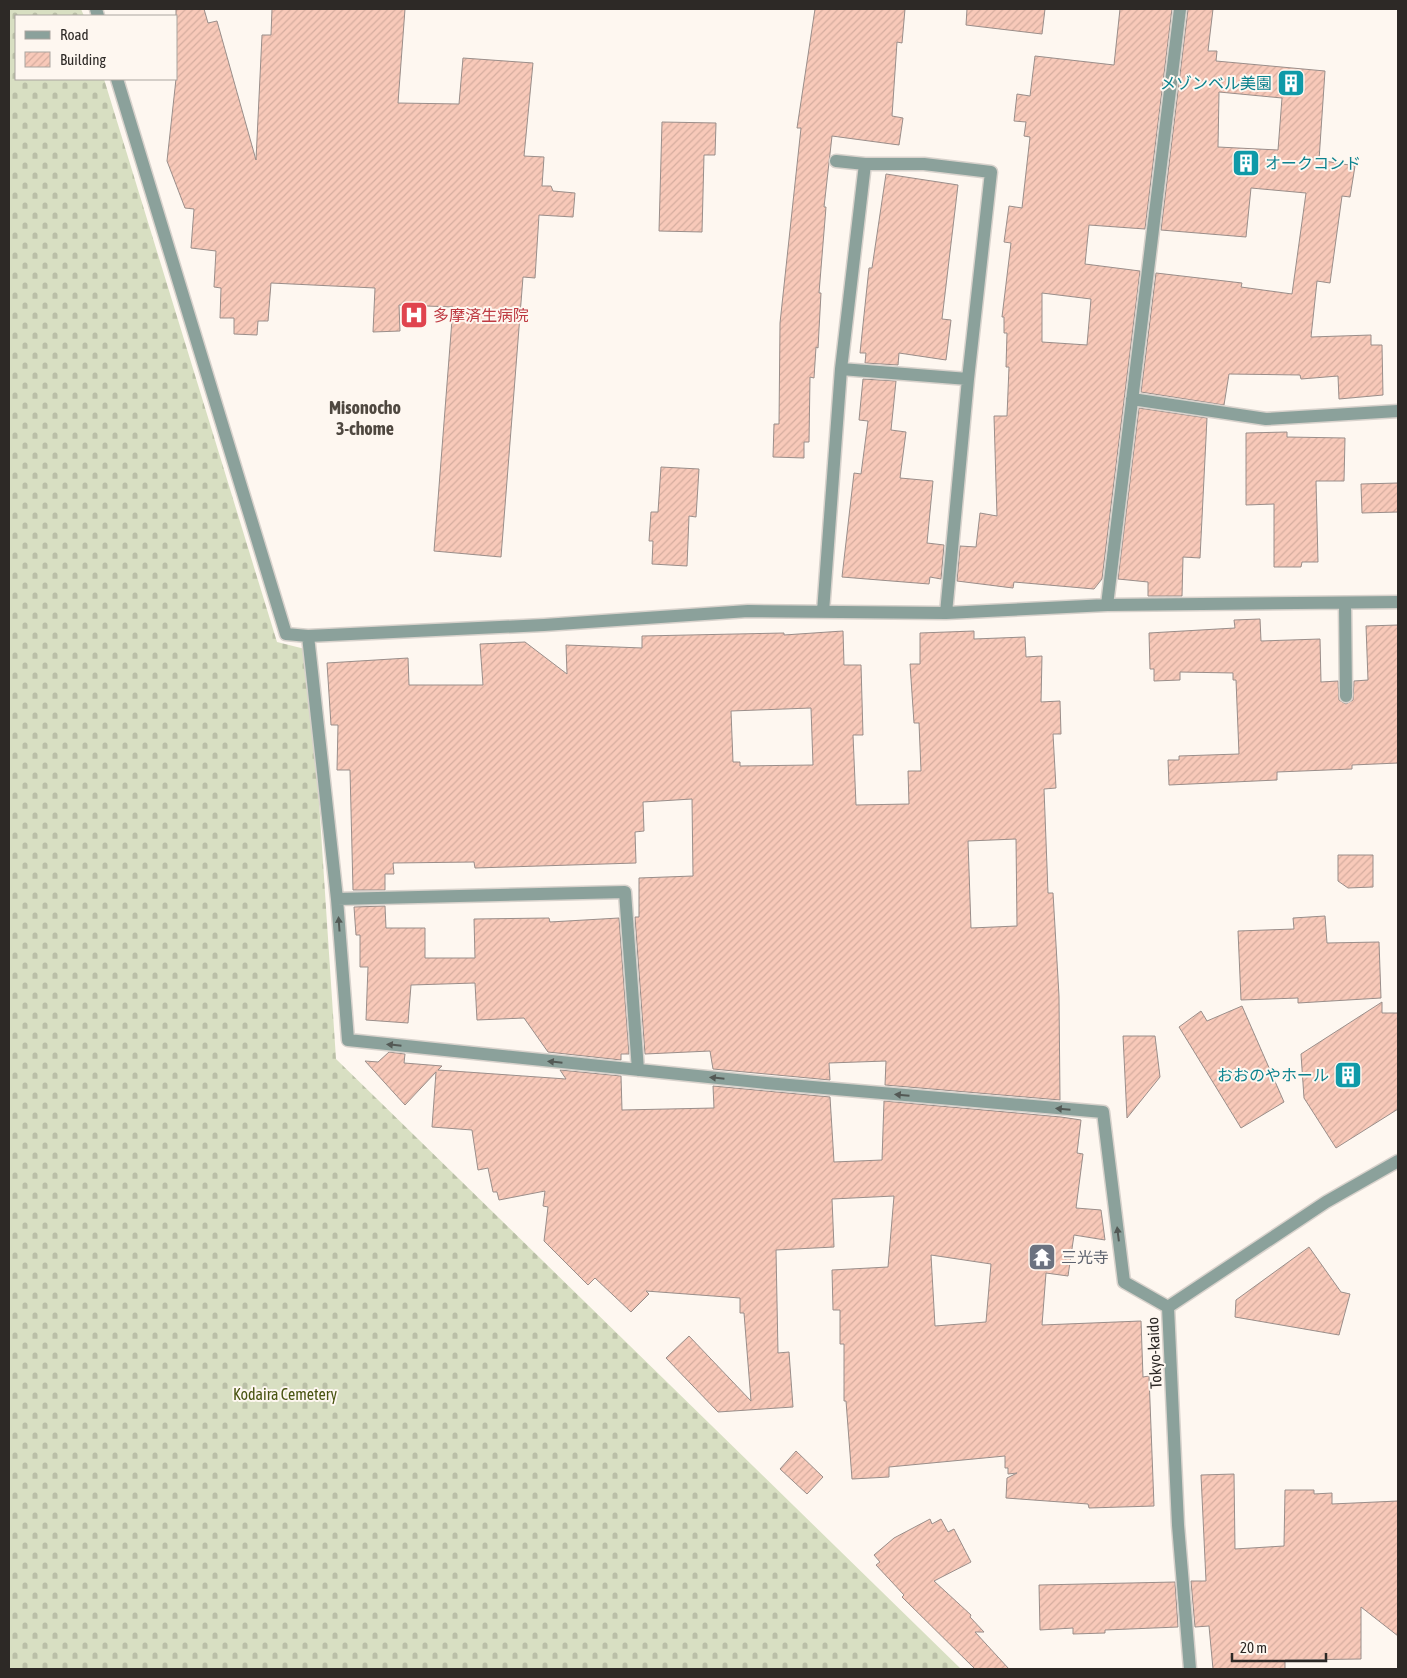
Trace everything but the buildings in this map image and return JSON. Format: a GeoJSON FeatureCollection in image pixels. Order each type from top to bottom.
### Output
{"type":"FeatureCollection","features":[{"type":"Feature","properties":{"kind":"street"},"geometry":{"type":"LineString","coordinates":[[1107,605],[1180,9]]}},
{"type":"Feature","properties":{"kind":"street"},"geometry":{"type":"LineString","coordinates":[[117,80],[286,634],[308,636],[544,626],[739,612],[946,613],[1107,605],[1398,602]]}},
{"type":"Feature","properties":{"kind":"street"},"geometry":{"type":"LineString","coordinates":[[836,161],[865,164],[924,164],[991,172],[968,380],[946,613]]}},
{"type":"Feature","properties":{"kind":"street"},"geometry":{"type":"LineString","coordinates":[[823,612],[841,369],[865,164]]}},
{"type":"Feature","properties":{"kind":"street"},"geometry":{"type":"LineString","coordinates":[[841,369],[968,380]]}},
{"type":"Feature","properties":{"kind":"street"},"geometry":{"type":"LineString","coordinates":[[1132,399],[1266,419],[1398,411]]}},
{"type":"Feature","properties":{"kind":"street"},"geometry":{"type":"LineString","coordinates":[[1345,604],[1346,696]]}},
{"type":"Feature","properties":{"kind":"street"},"geometry":{"type":"LineString","coordinates":[[308,636],[337,899],[348,1040],[638,1070],[1103,1112],[1124,1282],[1168,1307]]}},
{"type":"Feature","properties":{"kind":"street"},"geometry":{"type":"LineString","coordinates":[[337,899],[625,892],[638,1070]]}},
{"type":"Feature","properties":{"kind":"street","name":"Tokyo-kaido"},"geometry":{"type":"LineString","coordinates":[[1190,1669],[1178,1524],[1168,1307],[1326,1202],[1398,1161]]}},
{"type":"Feature","properties":{"kind":"green space","name":"Kodaira Cemetery"},"geometry":{"type":"Polygon","coordinates":[[[9,9],[81,9],[84,15],[15,15],[15,80],[104,80],[277,642],[309,650],[336,1059],[961,1669],[9,1669],[9,9]]]}},
{"type":"Feature","properties":{"kind":"place","name":"メゾンベル美園"},"geometry":{"type":"Point","coordinates":[1291,83]}},
{"type":"Feature","properties":{"kind":"place","name":"オークコンド"},"geometry":{"type":"Point","coordinates":[1246,163]}},
{"type":"Feature","properties":{"kind":"place","name":"多摩済生病院"},"geometry":{"type":"Point","coordinates":[414,315]}},
{"type":"Feature","properties":{"kind":"place","name":"おおのやホール"},"geometry":{"type":"Point","coordinates":[1348,1075]}},
{"type":"Feature","properties":{"kind":"place","name":"三光寺"},"geometry":{"type":"Point","coordinates":[1042,1257]}},
{"type":"Feature","properties":{"kind":"district","name":"Misonocho 3-chome"},"geometry":{"type":"Point","coordinates":[365,417]}}]}
